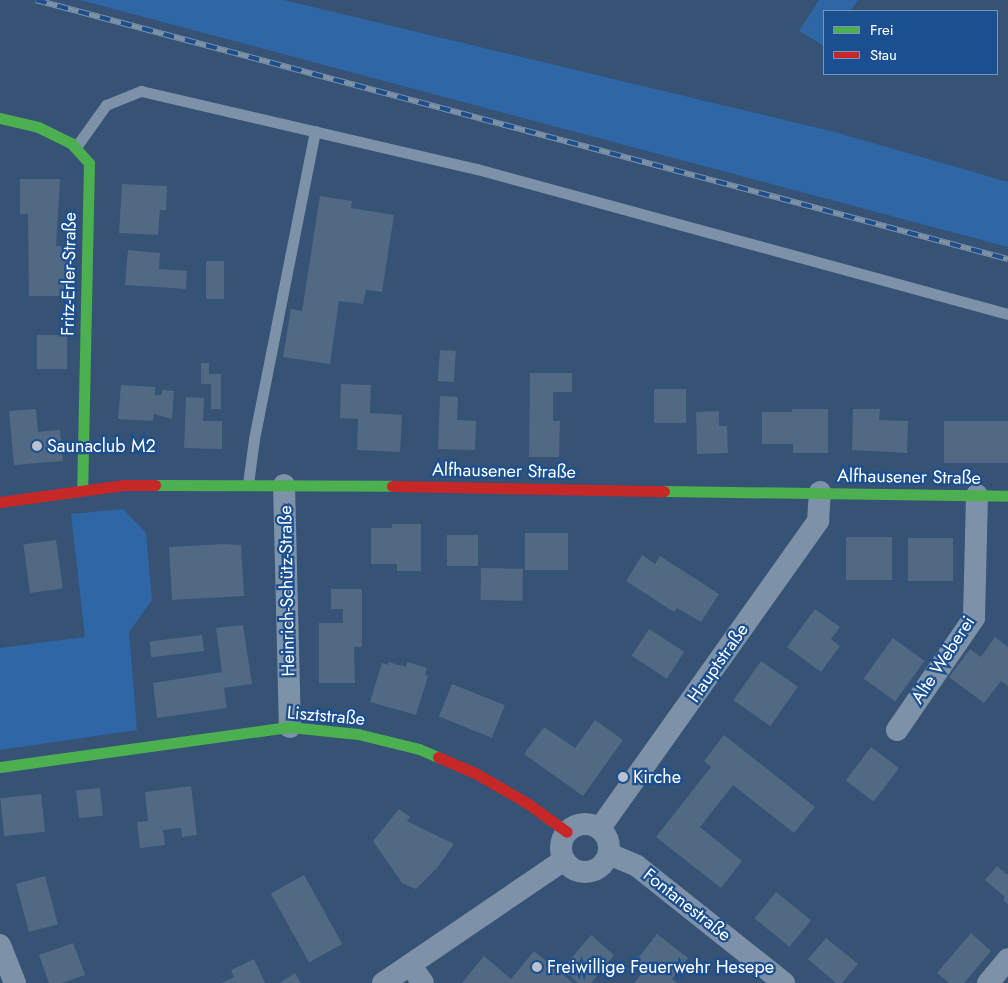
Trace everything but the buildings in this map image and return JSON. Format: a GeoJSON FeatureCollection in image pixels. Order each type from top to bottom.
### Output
{"type":"FeatureCollection","features":[{"type":"Feature","properties":{"kind":"street","name":"Fritz-Erler-Straße"},"geometry":{"type":"LineString","coordinates":[[0,118],[38,127],[76,147],[89,163],[82,488]]}},
{"type":"Feature","properties":{"kind":"street","name":"Alfhausener Straße"},"geometry":{"type":"LineString","coordinates":[[0,502],[82,488],[248,484],[1008,496]]}},
{"type":"Feature","properties":{"kind":"street","name":"Heinrich-Schütz-Straße"},"geometry":{"type":"LineString","coordinates":[[284,485],[290,727]]}},
{"type":"Feature","properties":{"kind":"street","name":"Hauptstraße"},"geometry":{"type":"LineString","coordinates":[[600,828],[818,521],[820,492]]}},
{"type":"Feature","properties":{"kind":"street","name":"Alte Weberei"},"geometry":{"type":"LineString","coordinates":[[897,730],[974,618],[977,495]]}},
{"type":"Feature","properties":{"kind":"street","name":"Lisztstraße"},"geometry":{"type":"LineString","coordinates":[[0,767],[290,727],[358,734],[419,749],[475,773],[527,803],[567,832]]}},
{"type":"Feature","properties":{"kind":"street"},"geometry":{"type":"LineString","coordinates":[[583,824],[600,828],[608,839],[609,854],[605,863],[591,872],[575,870],[564,860],[561,844],[567,832],[583,824]]}},
{"type":"Feature","properties":{"kind":"street","name":"Fontanestraße"},"geometry":{"type":"LineString","coordinates":[[609,854],[637,866],[784,983]]}},
{"type":"Feature","properties":{"kind":"street"},"geometry":{"type":"LineString","coordinates":[[383,983],[564,860]]}},
{"type":"Feature","properties":{"kind":"street"},"geometry":{"type":"LineString","coordinates":[[1,951],[15,983]]}},
{"type":"Feature","properties":{"kind":"street"},"geometry":{"type":"LineString","coordinates":[[988,983],[1008,959]]}},
{"type":"Feature","properties":{"kind":"street"},"geometry":{"type":"LineString","coordinates":[[410,965],[423,983]]}},
{"type":"Feature","properties":{"kind":"lane"},"geometry":{"type":"LineString","coordinates":[[76,147],[106,105],[142,91],[477,169],[1008,314]]}},
{"type":"Feature","properties":{"kind":"lane"},"geometry":{"type":"LineString","coordinates":[[248,484],[254,439],[315,131]]}},
{"type":"Feature","properties":{"kind":"shaded area"},"geometry":{"type":"Polygon","coordinates":[[[80,0],[284,0],[835,132],[1008,182],[1008,247],[80,0]]]}},
{"type":"Feature","properties":{"kind":"shaded area"},"geometry":{"type":"Polygon","coordinates":[[[819,0],[858,0],[851,10],[823,10],[823,45],[799,31],[819,0]]]}},
{"type":"Feature","properties":{"kind":"shaded area"},"geometry":{"type":"Polygon","coordinates":[[[123,509],[146,533],[152,600],[129,632],[137,730],[0,750],[0,648],[85,637],[71,514],[123,509]]]}},
{"type":"Feature","properties":{"kind":"railway"},"geometry":{"type":"LineString","coordinates":[[36,0],[1008,259]]}},
{"type":"Feature","properties":{"kind":"traffic: fast"},"geometry":{"type":"LineString","coordinates":[[0,118],[38,127],[71,143],[89,163],[82,488]]}},
{"type":"Feature","properties":{"kind":"traffic: fast"},"geometry":{"type":"LineString","coordinates":[[155,485],[392,486]]}},
{"type":"Feature","properties":{"kind":"traffic: fast"},"geometry":{"type":"LineString","coordinates":[[664,491],[1008,496]]}},
{"type":"Feature","properties":{"kind":"traffic: fast"},"geometry":{"type":"LineString","coordinates":[[0,767],[290,727],[358,734],[419,749],[438,757]]}},
{"type":"Feature","properties":{"kind":"traffic: jam"},"geometry":{"type":"LineString","coordinates":[[0,502],[124,485],[155,485]]}},
{"type":"Feature","properties":{"kind":"traffic: jam"},"geometry":{"type":"LineString","coordinates":[[392,486],[664,491]]}},
{"type":"Feature","properties":{"kind":"traffic: jam"},"geometry":{"type":"LineString","coordinates":[[438,757],[475,773],[527,803],[567,832]]}},
{"type":"Feature","properties":{"kind":"place","name":"Saunaclub M2"},"geometry":{"type":"Point","coordinates":[37,446]}},
{"type":"Feature","properties":{"kind":"place","name":"Kirche"},"geometry":{"type":"Point","coordinates":[623,777]}},
{"type":"Feature","properties":{"kind":"place","name":"Freiwillige Feuerwehr Hesepe"},"geometry":{"type":"Point","coordinates":[537,967]}}]}
